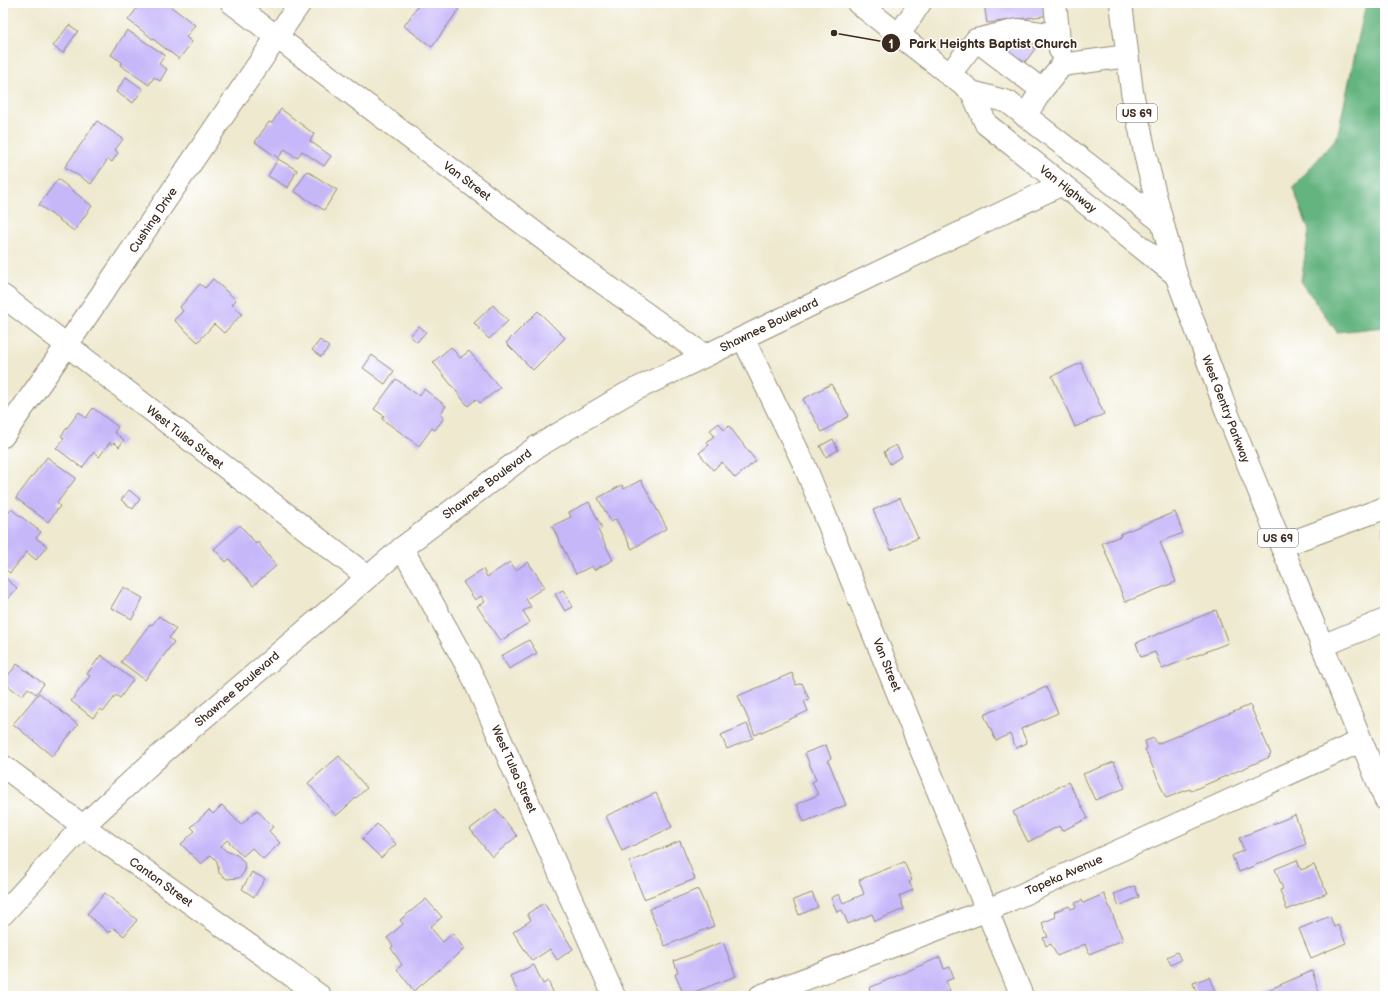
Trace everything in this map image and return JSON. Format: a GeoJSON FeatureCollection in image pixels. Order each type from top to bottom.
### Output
{"type":"FeatureCollection","features":[{"type":"Feature","properties":{"kind":"street","name":"Van Street"},"geometry":{"type":"LineString","coordinates":[[232,3],[575,263],[705,356]]}},
{"type":"Feature","properties":{"kind":"street","name":"Cushing Drive"},"geometry":{"type":"LineString","coordinates":[[3,436],[67,346],[300,3]]}},
{"type":"Feature","properties":{"kind":"street","name":"Van Highway"},"geometry":{"type":"LineString","coordinates":[[858,3],[972,92],[1008,102],[1162,222]]}},
{"type":"Feature","properties":{"kind":"street"},"geometry":{"type":"LineString","coordinates":[[899,35],[920,3]]}},
{"type":"Feature","properties":{"kind":"street"},"geometry":{"type":"LineString","coordinates":[[1055,3],[1062,65]]}},
{"type":"Feature","properties":{"kind":"street","name":"West Gentry Parkway"},"geometry":{"type":"LineString","coordinates":[[1121,3],[1127,56],[1148,167],[1176,275],[1228,416],[1385,799]]}},
{"type":"Feature","properties":{"kind":"street"},"geometry":{"type":"LineString","coordinates":[[949,75],[976,40],[1018,30],[1058,35]]}},
{"type":"Feature","properties":{"kind":"street"},"geometry":{"type":"LineString","coordinates":[[976,40],[1042,90]]}},
{"type":"Feature","properties":{"kind":"street"},"geometry":{"type":"LineString","coordinates":[[1025,116],[1042,90],[1062,65],[1127,56]]}},
{"type":"Feature","properties":{"kind":"street","name":"Van Highway"},"geometry":{"type":"LineString","coordinates":[[972,92],[986,124],[1176,275]]}},
{"type":"Feature","properties":{"kind":"street","name":"Shawnee Boulevard"},"geometry":{"type":"LineString","coordinates":[[3,914],[84,826],[159,756],[402,548],[535,448],[626,394],[1062,184]]}},
{"type":"Feature","properties":{"kind":"street","name":"West Tulsa Street"},"geometry":{"type":"LineString","coordinates":[[3,296],[368,577]]}},
{"type":"Feature","properties":{"kind":"street","name":"Van Street"},"geometry":{"type":"LineString","coordinates":[[743,338],[804,464],[1022,996]]}},
{"type":"Feature","properties":{"kind":"street"},"geometry":{"type":"LineString","coordinates":[[1281,546],[1385,508]]}},
{"type":"Feature","properties":{"kind":"street"},"geometry":{"type":"LineString","coordinates":[[1359,518],[1380,525],[1385,523]]}},
{"type":"Feature","properties":{"kind":"street","name":"West Tulsa Street"},"geometry":{"type":"LineString","coordinates":[[402,548],[472,675],[614,996]]}},
{"type":"Feature","properties":{"kind":"street"},"geometry":{"type":"LineString","coordinates":[[1322,646],[1385,620]]}},
{"type":"Feature","properties":{"kind":"street","name":"Topeka Avenue"},"geometry":{"type":"LineString","coordinates":[[760,996],[988,910],[1361,741]]}},
{"type":"Feature","properties":{"kind":"street","name":"Canton Street"},"geometry":{"type":"LineString","coordinates":[[3,766],[320,996]]}},
{"type":"Feature","properties":{"kind":"green space"},"geometry":{"type":"Polygon","coordinates":[[[1366,3],[1385,3],[1385,327],[1337,332],[1301,281],[1309,231],[1293,188],[1337,137],[1366,3]]]}},
{"type":"Feature","properties":{"kind":"building"},"geometry":{"type":"Polygon","coordinates":[[[141,3],[166,3],[195,25],[186,37],[192,42],[179,59],[128,20],[141,3]]]}},
{"type":"Feature","properties":{"kind":"building"},"geometry":{"type":"Polygon","coordinates":[[[420,3],[452,3],[459,9],[432,47],[404,26],[420,3]]]}},
{"type":"Feature","properties":{"kind":"building"},"geometry":{"type":"Polygon","coordinates":[[[984,3],[1049,3],[1051,15],[987,23],[984,3]]]}},
{"type":"Feature","properties":{"kind":"building"},"geometry":{"type":"Polygon","coordinates":[[[69,25],[78,31],[63,53],[53,46],[69,25]]]}},
{"type":"Feature","properties":{"kind":"building"},"geometry":{"type":"Polygon","coordinates":[[[127,30],[165,55],[159,64],[167,69],[160,81],[154,77],[149,85],[120,65],[122,62],[111,55],[127,30]]]}},
{"type":"Feature","properties":{"kind":"building"},"geometry":{"type":"Polygon","coordinates":[[[1014,34],[1035,49],[1022,66],[1002,51],[1014,34]]]}},
{"type":"Feature","properties":{"kind":"building"},"geometry":{"type":"Polygon","coordinates":[[[126,77],[143,89],[133,103],[116,92],[126,77]]]}},
{"type":"Feature","properties":{"kind":"building"},"geometry":{"type":"Polygon","coordinates":[[[281,109],[314,134],[310,141],[331,156],[324,166],[302,151],[297,158],[285,149],[278,158],[255,142],[269,122],[272,123],[281,109]]]}},
{"type":"Feature","properties":{"kind":"building"},"geometry":{"type":"Polygon","coordinates":[[[97,121],[123,139],[115,150],[118,153],[112,162],[108,159],[91,184],[65,167],[97,121]]]}},
{"type":"Feature","properties":{"kind":"building"},"geometry":{"type":"Polygon","coordinates":[[[278,159],[297,170],[288,188],[268,176],[278,159]]]}},
{"type":"Feature","properties":{"kind":"building"},"geometry":{"type":"Polygon","coordinates":[[[307,171],[337,190],[324,210],[294,191],[307,171]]]}},
{"type":"Feature","properties":{"kind":"building"},"geometry":{"type":"Polygon","coordinates":[[[58,179],[92,206],[74,231],[39,205],[58,179]]]}},
{"type":"Feature","properties":{"kind":"building"},"geometry":{"type":"Polygon","coordinates":[[[213,279],[236,300],[232,305],[242,314],[224,333],[214,324],[198,342],[174,320],[183,311],[180,307],[200,284],[205,288],[213,279]]]}},
{"type":"Feature","properties":{"kind":"building"},"geometry":{"type":"Polygon","coordinates":[[[493,305],[508,321],[489,339],[474,323],[493,305]]]}},
{"type":"Feature","properties":{"kind":"building"},"geometry":{"type":"Polygon","coordinates":[[[538,311],[565,338],[533,370],[506,343],[538,311]]]}},
{"type":"Feature","properties":{"kind":"building"},"geometry":{"type":"Polygon","coordinates":[[[419,326],[426,332],[417,342],[410,336],[419,326]]]}},
{"type":"Feature","properties":{"kind":"building"},"geometry":{"type":"Polygon","coordinates":[[[320,340],[329,347],[321,357],[312,350],[320,340]]]}},
{"type":"Feature","properties":{"kind":"building"},"geometry":{"type":"Polygon","coordinates":[[[451,347],[460,358],[469,351],[500,388],[480,403],[476,399],[468,406],[433,362],[451,347]]]}},
{"type":"Feature","properties":{"kind":"building"},"geometry":{"type":"Polygon","coordinates":[[[372,355],[394,371],[385,384],[363,368],[372,355]]]}},
{"type":"Feature","properties":{"kind":"building"},"geometry":{"type":"Polygon","coordinates":[[[1081,363],[1104,414],[1075,427],[1052,376],[1081,363]]]}},
{"type":"Feature","properties":{"kind":"building"},"geometry":{"type":"Polygon","coordinates":[[[396,379],[419,396],[424,389],[446,406],[441,413],[444,418],[435,430],[432,428],[419,446],[382,419],[384,416],[374,409],[396,379]]]}},
{"type":"Feature","properties":{"kind":"building"},"geometry":{"type":"Polygon","coordinates":[[[831,384],[849,416],[822,432],[803,399],[831,384]]]}},
{"type":"Feature","properties":{"kind":"building"},"geometry":{"type":"Polygon","coordinates":[[[93,408],[118,427],[114,432],[124,440],[119,447],[114,442],[112,445],[110,442],[99,457],[94,452],[82,468],[56,448],[64,439],[61,436],[79,412],[86,418],[93,408]]]}},
{"type":"Feature","properties":{"kind":"building"},"geometry":{"type":"Polygon","coordinates":[[[719,423],[724,430],[729,426],[756,461],[735,478],[722,462],[713,470],[699,453],[709,445],[707,442],[714,436],[710,430],[719,423]]]}},
{"type":"Feature","properties":{"kind":"building"},"geometry":{"type":"Polygon","coordinates":[[[833,439],[838,450],[826,457],[820,446],[833,439]]]}},
{"type":"Feature","properties":{"kind":"building"},"geometry":{"type":"Polygon","coordinates":[[[896,445],[902,456],[890,464],[884,452],[896,445]]]}},
{"type":"Feature","properties":{"kind":"building"},"geometry":{"type":"Polygon","coordinates":[[[47,457],[76,478],[57,503],[60,506],[48,522],[16,498],[47,457]]]}},
{"type":"Feature","properties":{"kind":"building"},"geometry":{"type":"Polygon","coordinates":[[[641,480],[667,528],[632,549],[616,519],[611,522],[598,498],[622,485],[624,489],[641,480]]]}},
{"type":"Feature","properties":{"kind":"building"},"geometry":{"type":"Polygon","coordinates":[[[129,490],[140,499],[133,509],[121,500],[129,490]]]}},
{"type":"Feature","properties":{"kind":"building"},"geometry":{"type":"Polygon","coordinates":[[[900,498],[918,538],[891,550],[873,510],[900,498]]]}},
{"type":"Feature","properties":{"kind":"building"},"geometry":{"type":"Polygon","coordinates":[[[589,502],[602,528],[598,530],[613,560],[594,570],[592,566],[576,574],[552,526],[571,517],[569,512],[589,502]]]}},
{"type":"Feature","properties":{"kind":"building"},"geometry":{"type":"Polygon","coordinates":[[[11,509],[41,532],[36,538],[47,546],[36,560],[27,552],[10,573],[3,568],[3,520],[11,509]]]}},
{"type":"Feature","properties":{"kind":"building"},"geometry":{"type":"Polygon","coordinates":[[[1175,512],[1183,533],[1160,542],[1176,582],[1125,602],[1102,543],[1121,536],[1120,534],[1175,512]]]}},
{"type":"Feature","properties":{"kind":"building"},"geometry":{"type":"Polygon","coordinates":[[[240,525],[256,544],[258,542],[276,566],[253,586],[229,559],[226,562],[214,549],[240,525]]]}},
{"type":"Feature","properties":{"kind":"building"},"geometry":{"type":"Polygon","coordinates":[[[1385,529],[1385,540],[1381,531],[1385,529]]]}},
{"type":"Feature","properties":{"kind":"building"},"geometry":{"type":"Polygon","coordinates":[[[510,562],[516,570],[528,562],[545,587],[526,599],[531,607],[523,611],[530,622],[500,641],[477,606],[485,602],[481,596],[475,600],[463,582],[483,569],[487,577],[510,562]]]}},
{"type":"Feature","properties":{"kind":"building"},"geometry":{"type":"Polygon","coordinates":[[[3,576],[17,588],[3,605],[3,576]]]}},
{"type":"Feature","properties":{"kind":"building"},"geometry":{"type":"Polygon","coordinates":[[[123,587],[143,598],[132,619],[111,608],[123,587]]]}},
{"type":"Feature","properties":{"kind":"building"},"geometry":{"type":"Polygon","coordinates":[[[563,590],[573,607],[565,611],[555,594],[563,590]]]}},
{"type":"Feature","properties":{"kind":"building"},"geometry":{"type":"Polygon","coordinates":[[[1216,610],[1228,643],[1162,669],[1155,652],[1141,657],[1136,643],[1216,610]]]}},
{"type":"Feature","properties":{"kind":"building"},"geometry":{"type":"Polygon","coordinates":[[[159,616],[176,629],[169,638],[174,642],[145,680],[121,662],[150,624],[152,625],[159,616]]]}},
{"type":"Feature","properties":{"kind":"building"},"geometry":{"type":"Polygon","coordinates":[[[529,640],[537,653],[509,669],[501,656],[529,640]]]}},
{"type":"Feature","properties":{"kind":"building"},"geometry":{"type":"Polygon","coordinates":[[[101,655],[133,680],[120,698],[116,695],[104,711],[100,709],[93,718],[71,701],[90,676],[87,674],[101,655]]]}},
{"type":"Feature","properties":{"kind":"building"},"geometry":{"type":"Polygon","coordinates":[[[17,664],[44,684],[36,694],[28,688],[22,696],[3,682],[17,664]]]}},
{"type":"Feature","properties":{"kind":"building"},"geometry":{"type":"Polygon","coordinates":[[[792,673],[796,685],[802,683],[809,699],[804,701],[808,711],[755,735],[738,696],[792,673]]]}},
{"type":"Feature","properties":{"kind":"building"},"geometry":{"type":"Polygon","coordinates":[[[1046,687],[1058,713],[1021,729],[1027,743],[1016,748],[1010,734],[996,741],[984,715],[1046,687]]]}},
{"type":"Feature","properties":{"kind":"building"},"geometry":{"type":"Polygon","coordinates":[[[39,693],[78,725],[52,756],[13,724],[39,693]]]}},
{"type":"Feature","properties":{"kind":"building"},"geometry":{"type":"Polygon","coordinates":[[[1250,705],[1271,754],[1269,755],[1270,757],[1191,791],[1190,789],[1166,798],[1145,749],[1147,748],[1145,741],[1154,738],[1157,744],[1250,705]]]}},
{"type":"Feature","properties":{"kind":"building"},"geometry":{"type":"Polygon","coordinates":[[[747,724],[753,738],[727,749],[721,735],[747,724]]]}},
{"type":"Feature","properties":{"kind":"building"},"geometry":{"type":"Polygon","coordinates":[[[826,745],[831,758],[828,760],[846,805],[804,822],[797,804],[818,795],[812,782],[816,780],[805,753],[826,745]]]}},
{"type":"Feature","properties":{"kind":"building"},"geometry":{"type":"Polygon","coordinates":[[[339,756],[367,788],[336,816],[308,783],[339,756]]]}},
{"type":"Feature","properties":{"kind":"building"},"geometry":{"type":"Polygon","coordinates":[[[1114,762],[1125,788],[1095,800],[1083,774],[1114,762]]]}},
{"type":"Feature","properties":{"kind":"building"},"geometry":{"type":"Polygon","coordinates":[[[1068,782],[1088,818],[1062,831],[1059,826],[1028,842],[1013,812],[1068,782]]]}},
{"type":"Feature","properties":{"kind":"building"},"geometry":{"type":"Polygon","coordinates":[[[656,793],[672,827],[622,851],[606,816],[656,793]]]}},
{"type":"Feature","properties":{"kind":"building"},"geometry":{"type":"Polygon","coordinates":[[[222,805],[241,825],[257,810],[273,827],[269,831],[280,843],[263,859],[252,848],[243,856],[227,840],[221,846],[226,851],[237,855],[244,862],[245,871],[239,878],[227,879],[219,873],[217,861],[211,855],[201,864],[181,844],[195,831],[191,827],[209,810],[213,814],[222,805]]]}},
{"type":"Feature","properties":{"kind":"building"},"geometry":{"type":"Polygon","coordinates":[[[496,809],[517,836],[492,857],[470,829],[496,809]]]}},
{"type":"Feature","properties":{"kind":"building"},"geometry":{"type":"Polygon","coordinates":[[[1295,815],[1306,844],[1239,872],[1232,856],[1244,850],[1239,838],[1295,815]]]}},
{"type":"Feature","properties":{"kind":"building"},"geometry":{"type":"Polygon","coordinates":[[[377,824],[396,844],[381,858],[362,839],[377,824]]]}},
{"type":"Feature","properties":{"kind":"building"},"geometry":{"type":"Polygon","coordinates":[[[680,841],[695,879],[644,899],[629,862],[680,841]]]}},
{"type":"Feature","properties":{"kind":"building"},"geometry":{"type":"Polygon","coordinates":[[[1297,860],[1301,870],[1314,865],[1327,893],[1287,910],[1280,890],[1283,889],[1275,869],[1297,860]]]}},
{"type":"Feature","properties":{"kind":"building"},"geometry":{"type":"Polygon","coordinates":[[[904,862],[912,880],[909,882],[913,890],[899,896],[904,909],[875,921],[872,914],[848,924],[842,910],[837,912],[831,898],[839,894],[843,903],[864,894],[859,880],[904,862]]]}},
{"type":"Feature","properties":{"kind":"building"},"geometry":{"type":"Polygon","coordinates":[[[252,872],[265,879],[254,897],[242,889],[252,872]]]}},
{"type":"Feature","properties":{"kind":"building"},"geometry":{"type":"Polygon","coordinates":[[[1135,886],[1139,897],[1119,906],[1114,894],[1135,886]]]}},
{"type":"Feature","properties":{"kind":"building"},"geometry":{"type":"Polygon","coordinates":[[[698,889],[714,926],[665,946],[649,909],[698,889]]]}},
{"type":"Feature","properties":{"kind":"building"},"geometry":{"type":"Polygon","coordinates":[[[105,893],[137,920],[124,936],[114,928],[109,933],[87,914],[105,893]]]}},
{"type":"Feature","properties":{"kind":"building"},"geometry":{"type":"Polygon","coordinates":[[[812,893],[818,907],[799,915],[793,900],[812,893]]]}},
{"type":"Feature","properties":{"kind":"building"},"geometry":{"type":"Polygon","coordinates":[[[1104,894],[1123,940],[1089,954],[1085,944],[1057,956],[1051,944],[1046,946],[1043,938],[1048,937],[1042,923],[1056,917],[1054,912],[1069,906],[1071,909],[1076,907],[1075,903],[1082,900],[1083,903],[1104,894]]]}},
{"type":"Feature","properties":{"kind":"building"},"geometry":{"type":"Polygon","coordinates":[[[426,899],[442,917],[430,927],[443,942],[453,933],[464,949],[414,991],[397,969],[402,965],[391,948],[393,946],[387,938],[403,924],[400,920],[426,899]]]}},
{"type":"Feature","properties":{"kind":"building"},"geometry":{"type":"Polygon","coordinates":[[[544,903],[573,949],[557,960],[550,949],[532,961],[513,932],[531,920],[527,914],[544,903]]]}},
{"type":"Feature","properties":{"kind":"building"},"geometry":{"type":"Polygon","coordinates":[[[1330,916],[1334,927],[1338,925],[1346,943],[1311,958],[1299,929],[1330,916]]]}},
{"type":"Feature","properties":{"kind":"building"},"geometry":{"type":"Polygon","coordinates":[[[723,942],[736,976],[684,996],[675,974],[678,973],[674,961],[723,942]]]}},
{"type":"Feature","properties":{"kind":"building"},"geometry":{"type":"Polygon","coordinates":[[[1177,952],[1181,960],[1171,965],[1167,957],[1177,952]]]}},
{"type":"Feature","properties":{"kind":"building"},"geometry":{"type":"Polygon","coordinates":[[[940,957],[944,969],[950,967],[954,978],[946,981],[950,991],[937,996],[873,996],[869,988],[940,957]]]}},
{"type":"Feature","properties":{"kind":"building"},"geometry":{"type":"Polygon","coordinates":[[[534,965],[543,984],[548,981],[555,996],[520,996],[510,976],[534,965]]]}},
{"type":"Feature","properties":{"kind":"building"},"geometry":{"type":"Polygon","coordinates":[[[1312,971],[1320,995],[1322,993],[1323,996],[1254,996],[1312,971]]]}},
{"type":"Feature","properties":{"kind":"building"},"geometry":{"type":"Polygon","coordinates":[[[1209,977],[1217,996],[1198,996],[1193,983],[1209,977]]]}},
{"type":"Feature","properties":{"kind":"place","name":"Park Heights Baptist Church"},"geometry":{"type":"Point","coordinates":[834,33]}}]}
